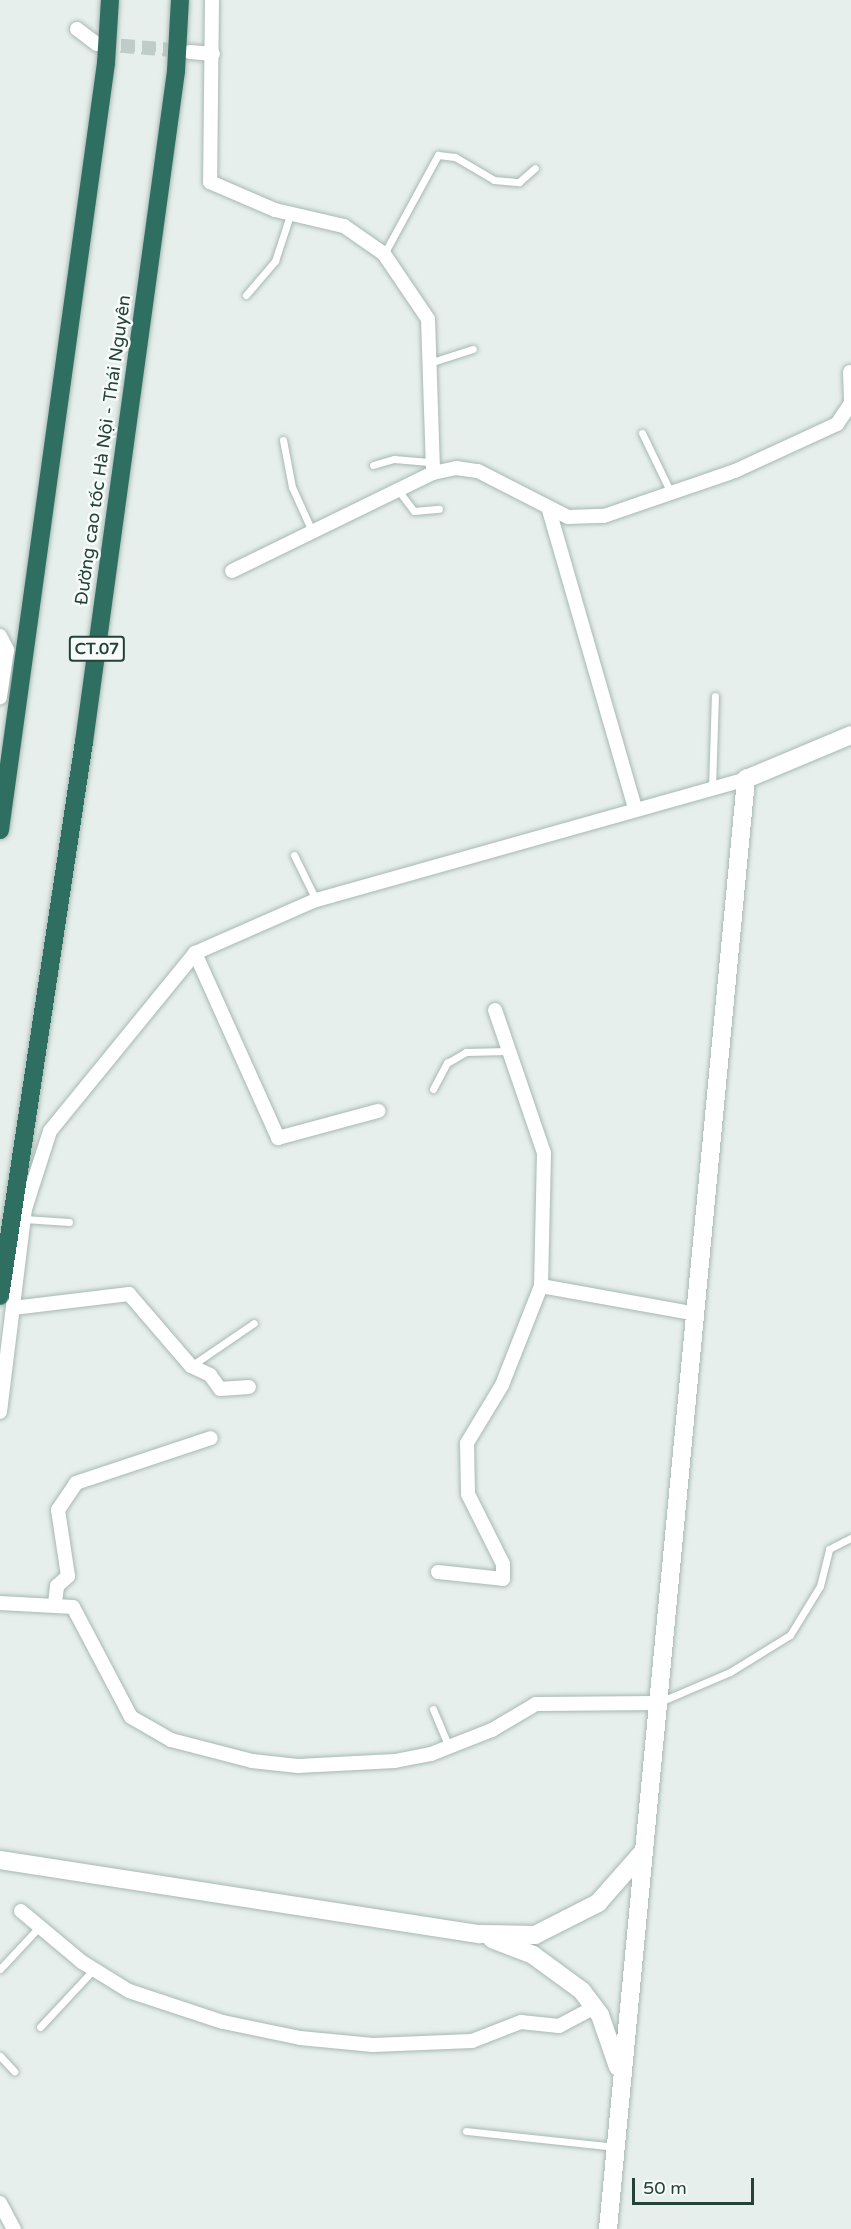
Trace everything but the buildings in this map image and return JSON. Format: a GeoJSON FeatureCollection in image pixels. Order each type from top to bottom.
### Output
{"type":"FeatureCollection","features":[{"type":"Feature","properties":{"kind":"highway"},"geometry":{"type":"LineString","coordinates":[[0,830],[104,74],[110,0]]}},
{"type":"Feature","properties":{"kind":"highway","name":"Đường cao tốc Hà Nội - Thái Nguyên"},"geometry":{"type":"LineString","coordinates":[[7,1302],[176,71],[180,0]]}},
{"type":"Feature","properties":{"kind":"street"},"geometry":{"type":"LineString","coordinates":[[212,0],[210,182],[290,215],[344,226],[384,254],[428,319],[433,468]]}},
{"type":"Feature","properties":{"kind":"street"},"geometry":{"type":"LineString","coordinates":[[77,29],[98,44]]}},
{"type":"Feature","properties":{"kind":"street"},"geometry":{"type":"LineString","coordinates":[[190,51],[213,54]]}},
{"type":"Feature","properties":{"kind":"street"},"geometry":{"type":"LineString","coordinates":[[232,572],[398,490],[433,468],[478,471],[549,510],[587,519],[671,493],[735,471],[837,423],[851,402],[850,372]]}},
{"type":"Feature","properties":{"kind":"street"},"geometry":{"type":"LineString","coordinates":[[549,510],[635,808]]}},
{"type":"Feature","properties":{"kind":"street"},"geometry":{"type":"LineString","coordinates":[[0,636],[7,651],[0,697]]}},
{"type":"Feature","properties":{"kind":"street"},"geometry":{"type":"LineString","coordinates":[[0,1412],[7,1302],[24,1219],[50,1131],[195,953],[316,900],[635,808],[712,790],[746,779],[851,735]]}},
{"type":"Feature","properties":{"kind":"street"},"geometry":{"type":"LineString","coordinates":[[608,2229],[691,1313],[746,779]]}},
{"type":"Feature","properties":{"kind":"street"},"geometry":{"type":"LineString","coordinates":[[195,953],[278,1138],[378,1111]]}},
{"type":"Feature","properties":{"kind":"street"},"geometry":{"type":"LineString","coordinates":[[438,1572],[503,1579],[503,1564],[468,1494],[467,1443],[502,1384],[541,1286],[544,1154],[495,1010]]}},
{"type":"Feature","properties":{"kind":"street"},"geometry":{"type":"LineString","coordinates":[[541,1286],[691,1313]]}},
{"type":"Feature","properties":{"kind":"street"},"geometry":{"type":"LineString","coordinates":[[7,1302],[129,1294],[191,1366],[224,1390],[249,1387]]}},
{"type":"Feature","properties":{"kind":"street"},"geometry":{"type":"LineString","coordinates":[[55,1603],[57,1586],[68,1576],[58,1510],[76,1483],[211,1438]]}},
{"type":"Feature","properties":{"kind":"street"},"geometry":{"type":"LineString","coordinates":[[0,1603],[55,1603],[73,1607],[82,1620],[131,1717],[171,1740],[298,1766],[395,1761],[449,1747],[536,1704],[657,1703]]}},
{"type":"Feature","properties":{"kind":"street"},"geometry":{"type":"LineString","coordinates":[[0,1860],[480,1934],[535,1935],[552,1929],[616,1887],[642,1853]]}},
{"type":"Feature","properties":{"kind":"street"},"geometry":{"type":"LineString","coordinates":[[21,1911],[94,1969],[129,1991],[223,2022],[300,2038],[373,2045],[472,2042],[521,2022],[559,2026],[594,2007]]}},
{"type":"Feature","properties":{"kind":"street"},"geometry":{"type":"LineString","coordinates":[[480,1934],[559,1970],[594,2007],[615,2050],[621,2081]]}},
{"type":"Feature","properties":{"kind":"street"},"geometry":{"type":"LineString","coordinates":[[0,2203],[14,2229]]}},
{"type":"Feature","properties":{"kind":"lane"},"geometry":{"type":"LineString","coordinates":[[384,254],[438,155],[455,157],[494,180],[519,182],[535,168]]}},
{"type":"Feature","properties":{"kind":"lane"},"geometry":{"type":"LineString","coordinates":[[246,295],[279,255],[290,215]]}},
{"type":"Feature","properties":{"kind":"lane"},"geometry":{"type":"LineString","coordinates":[[429,363],[473,349]]}},
{"type":"Feature","properties":{"kind":"lane"},"geometry":{"type":"LineString","coordinates":[[642,433],[671,493]]}},
{"type":"Feature","properties":{"kind":"lane"},"geometry":{"type":"LineString","coordinates":[[283,440],[292,487],[312,531]]}},
{"type":"Feature","properties":{"kind":"lane"},"geometry":{"type":"LineString","coordinates":[[373,465],[394,459],[433,468]]}},
{"type":"Feature","properties":{"kind":"lane"},"geometry":{"type":"LineString","coordinates":[[398,490],[414,511],[439,510]]}},
{"type":"Feature","properties":{"kind":"lane"},"geometry":{"type":"LineString","coordinates":[[712,790],[715,696]]}},
{"type":"Feature","properties":{"kind":"lane"},"geometry":{"type":"LineString","coordinates":[[294,855],[316,900]]}},
{"type":"Feature","properties":{"kind":"lane"},"geometry":{"type":"LineString","coordinates":[[433,1089],[443,1068],[466,1052],[508,1051]]}},
{"type":"Feature","properties":{"kind":"lane"},"geometry":{"type":"LineString","coordinates":[[24,1219],[69,1222]]}},
{"type":"Feature","properties":{"kind":"lane"},"geometry":{"type":"LineString","coordinates":[[191,1366],[254,1323]]}},
{"type":"Feature","properties":{"kind":"lane"},"geometry":{"type":"LineString","coordinates":[[657,1703],[754,1660],[790,1635],[820,1586],[829,1549],[851,1538]]}},
{"type":"Feature","properties":{"kind":"lane"},"geometry":{"type":"LineString","coordinates":[[433,1709],[449,1747]]}},
{"type":"Feature","properties":{"kind":"lane"},"geometry":{"type":"LineString","coordinates":[[0,1969],[40,1926]]}},
{"type":"Feature","properties":{"kind":"lane"},"geometry":{"type":"LineString","coordinates":[[40,2027],[94,1969]]}},
{"type":"Feature","properties":{"kind":"lane"},"geometry":{"type":"LineString","coordinates":[[0,2056],[14,2071]]}},
{"type":"Feature","properties":{"kind":"lane"},"geometry":{"type":"LineString","coordinates":[[466,2131],[615,2146]]}},
{"type":"Feature","properties":{"kind":"tunnel"},"geometry":{"type":"LineString","coordinates":[[100,44],[185,51]]}}]}
